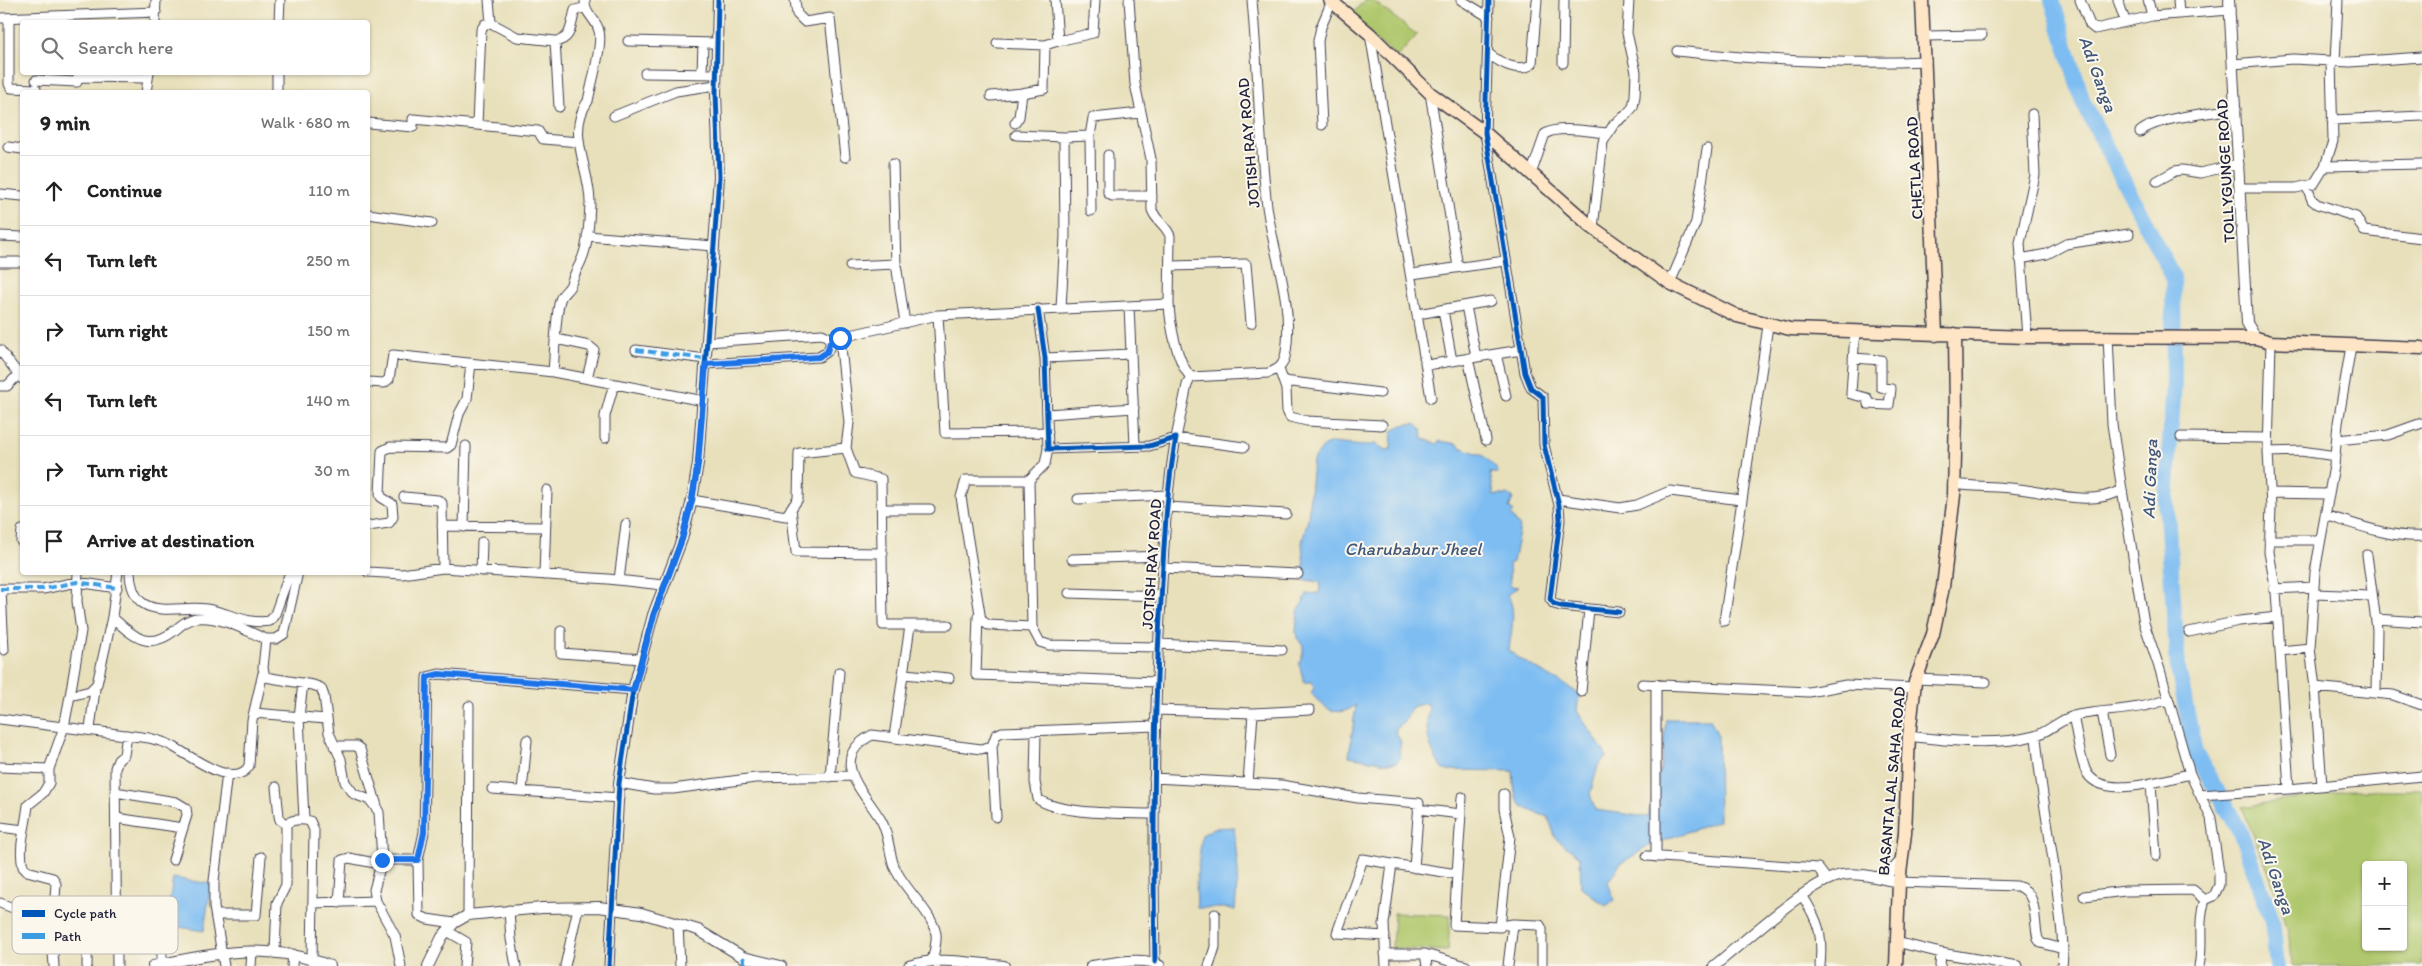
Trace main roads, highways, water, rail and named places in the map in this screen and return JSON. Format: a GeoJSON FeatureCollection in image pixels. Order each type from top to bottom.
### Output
{"type":"FeatureCollection","features":[{"type":"Feature","properties":{"kind":"main road","name":"CHETLA ROAD"},"geometry":{"type":"LineString","coordinates":[[1922,0],[1936,335]]}},
{"type":"Feature","properties":{"kind":"main road"},"geometry":{"type":"LineString","coordinates":[[1331,1],[1370,34],[1430,93],[1485,133],[1592,228],[1670,283],[1737,316],[1768,326],[1790,329],[1936,335],[2256,338],[2271,342],[2422,348]]}},
{"type":"Feature","properties":{"kind":"main road","name":"BASANTA LAL SAHA ROAD"},"geometry":{"type":"LineString","coordinates":[[1896,966],[1899,882],[1905,833],[1909,736],[1916,683],[1932,634],[1943,587],[1954,484],[1956,412],[1955,334]]}},
{"type":"Feature","properties":{"kind":"water","name":"Charubabur Jheel"},"geometry":{"type":"Polygon","coordinates":[[[1415,423],[1422,429],[1423,438],[1437,444],[1440,441],[1458,444],[1460,447],[1484,456],[1498,470],[1497,473],[1490,473],[1494,495],[1508,495],[1513,498],[1509,508],[1514,512],[1511,515],[1520,527],[1513,562],[1509,564],[1510,586],[1518,587],[1507,595],[1513,615],[1509,651],[1579,694],[1577,711],[1607,756],[1598,766],[1590,794],[1595,810],[1648,817],[1662,762],[1666,719],[1710,719],[1718,736],[1719,821],[1652,844],[1620,864],[1608,882],[1614,900],[1606,906],[1581,887],[1580,857],[1556,839],[1548,817],[1529,810],[1519,803],[1515,791],[1513,771],[1443,770],[1431,748],[1427,725],[1429,708],[1426,703],[1412,707],[1404,722],[1396,729],[1401,742],[1399,752],[1401,757],[1396,763],[1386,763],[1349,756],[1356,705],[1337,712],[1326,708],[1311,693],[1314,688],[1312,682],[1304,682],[1299,664],[1303,653],[1303,645],[1297,638],[1296,630],[1298,612],[1307,594],[1319,593],[1321,582],[1305,580],[1302,543],[1308,518],[1313,460],[1324,446],[1332,443],[1363,446],[1375,444],[1386,450],[1391,449],[1392,431],[1403,425],[1415,423]]]}},
{"type":"Feature","properties":{"kind":"water"},"geometry":{"type":"Polygon","coordinates":[[[1234,827],[1238,872],[1235,910],[1197,908],[1196,883],[1202,835],[1214,828],[1234,827]]]}},
{"type":"Feature","properties":{"kind":"water"},"geometry":{"type":"Polygon","coordinates":[[[173,878],[211,884],[204,931],[178,927],[178,896],[170,896],[173,878]]]}},
{"type":"Feature","properties":{"kind":"waterway","name":"Adi Ganga"},"geometry":{"type":"LineString","coordinates":[[2052,0],[2083,102],[2173,277],[2174,383],[2166,500],[2178,668],[2195,753],[2240,831],[2272,920],[2277,966]]}}]}
